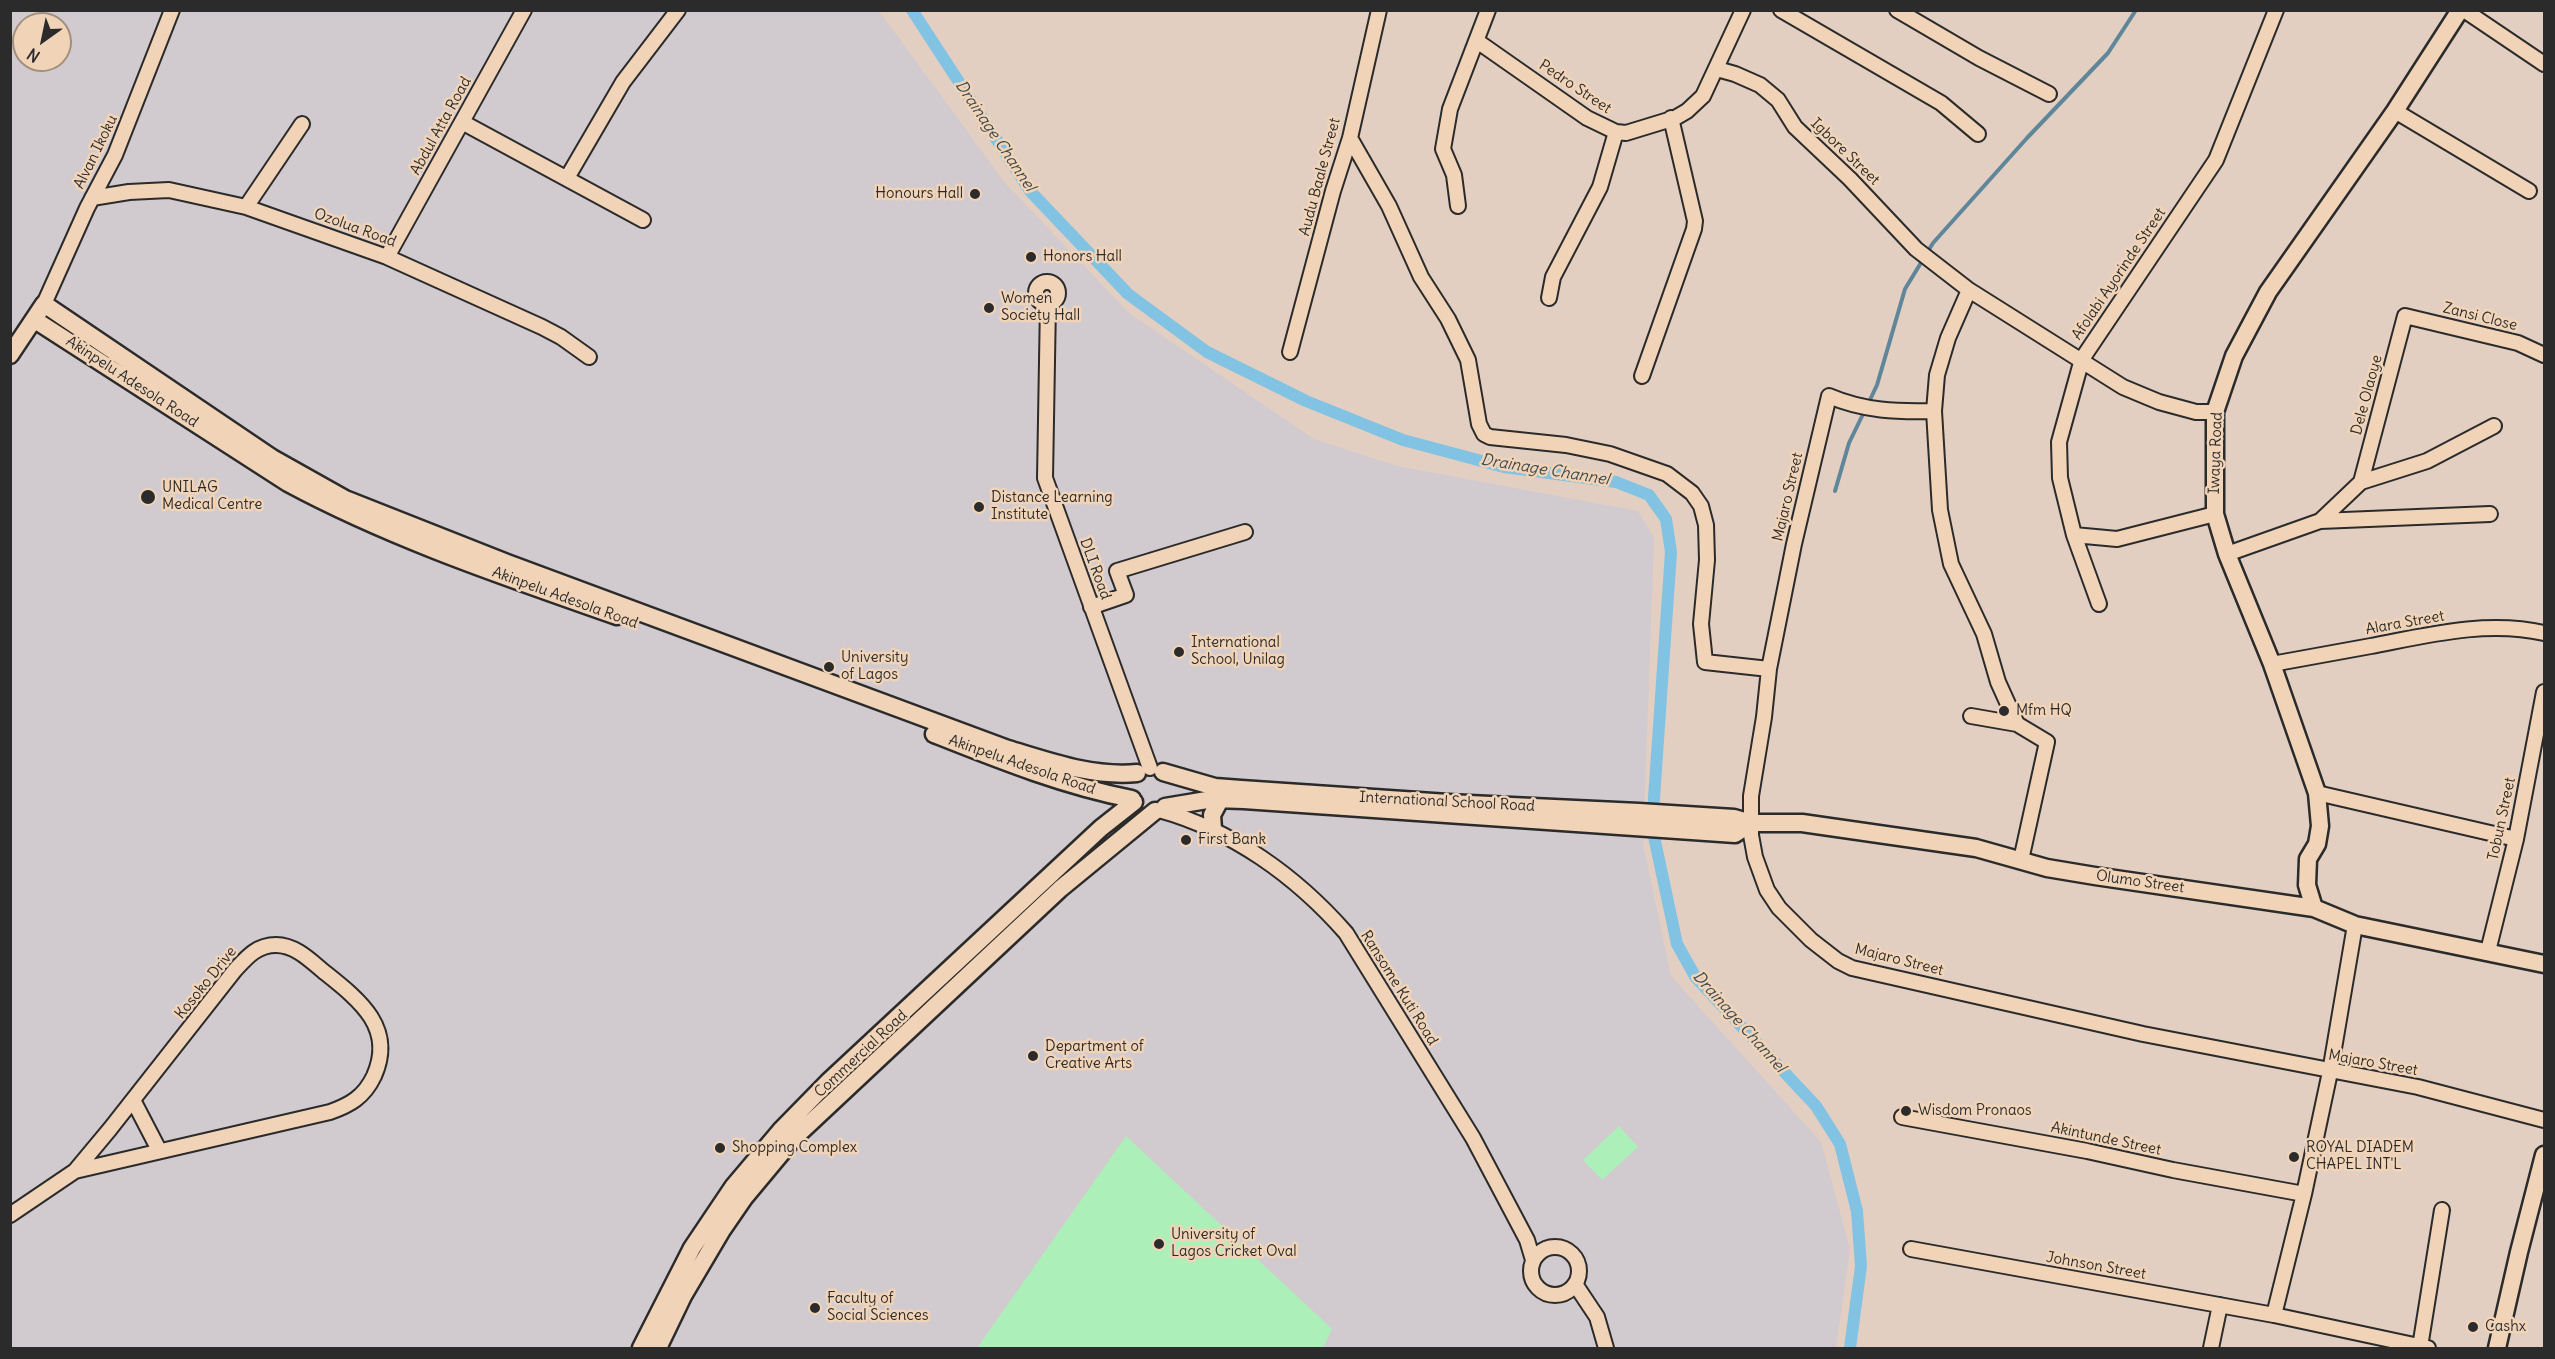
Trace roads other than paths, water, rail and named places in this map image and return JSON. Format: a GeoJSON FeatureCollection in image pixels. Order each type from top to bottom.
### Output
{"type":"FeatureCollection","features":[{"type":"Feature","properties":{"kind":"street","name":"Alvan Ikoku"},"geometry":{"type":"LineString","coordinates":[[44,304],[92,198],[115,155],[172,10]]}},
{"type":"Feature","properties":{"kind":"street","name":"Abdul Atta Road"},"geometry":{"type":"LineString","coordinates":[[387,257],[524,10]]}},
{"type":"Feature","properties":{"kind":"street"},"geometry":{"type":"LineString","coordinates":[[567,178],[623,82],[678,10]]}},
{"type":"Feature","properties":{"kind":"street","name":"Audu Baale Street"},"geometry":{"type":"LineString","coordinates":[[1290,352],[1333,191],[1350,138],[1379,10]]}},
{"type":"Feature","properties":{"kind":"street"},"geometry":{"type":"LineString","coordinates":[[1458,206],[1454,175],[1443,149],[1450,109],[1488,10]]}},
{"type":"Feature","properties":{"kind":"street","name":"Pedro Street"},"geometry":{"type":"LineString","coordinates":[[1477,40],[1573,108],[1616,132],[1626,133],[1687,111],[1703,96],[1743,10]]}},
{"type":"Feature","properties":{"kind":"street"},"geometry":{"type":"LineString","coordinates":[[1781,10],[1941,103],[1978,134]]}},
{"type":"Feature","properties":{"kind":"street"},"geometry":{"type":"LineString","coordinates":[[1897,10],[1979,58],[2049,94]]}},
{"type":"Feature","properties":{"kind":"street","name":"Afolabi Ayorinde Street"},"geometry":{"type":"LineString","coordinates":[[2098,604],[2074,535],[2060,478],[2059,442],[2082,359],[2216,160],[2277,10]]}},
{"type":"Feature","properties":{"kind":"street"},"geometry":{"type":"LineString","coordinates":[[2462,10],[2544,64]]}},
{"type":"Feature","properties":{"kind":"street","name":"Iwaya Road"},"geometry":{"type":"LineString","coordinates":[[2314,908],[2307,885],[2308,859],[2317,844],[2320,826],[2317,793],[2272,664],[2227,554],[2215,514],[2215,412],[2234,356],[2268,292],[2395,111],[2462,10]]}},
{"type":"Feature","properties":{"kind":"street","name":"Igbore Street"},"geometry":{"type":"LineString","coordinates":[[1717,69],[1760,85],[1778,100],[1795,127],[1850,179],[1916,249],[1969,290],[2051,344],[2082,359],[2102,375],[2148,398],[2196,412],[2215,412]]}},
{"type":"Feature","properties":{"kind":"street"},"geometry":{"type":"LineString","coordinates":[[2395,111],[2529,192]]}},
{"type":"Feature","properties":{"kind":"street"},"geometry":{"type":"LineString","coordinates":[[1642,376],[1695,221],[1671,118]]}},
{"type":"Feature","properties":{"kind":"street"},"geometry":{"type":"LineString","coordinates":[[462,122],[643,220]]}},
{"type":"Feature","properties":{"kind":"street"},"geometry":{"type":"LineString","coordinates":[[246,207],[302,124]]}},
{"type":"Feature","properties":{"kind":"street"},"geometry":{"type":"LineString","coordinates":[[1548,298],[1553,277],[1600,187],[1616,132]]}},
{"type":"Feature","properties":{"kind":"street"},"geometry":{"type":"LineString","coordinates":[[1350,138],[1389,206],[1421,277],[1448,320],[1468,360],[1479,424],[1484,434],[1490,437],[1566,445],[1610,454],[1667,474],[1679,482],[1701,506],[1706,525],[1707,560],[1701,624],[1705,662],[1769,669]]}},
{"type":"Feature","properties":{"kind":"street","name":"Ozolua Road"},"geometry":{"type":"LineString","coordinates":[[92,198],[129,192],[169,190],[246,207],[387,257],[542,327],[561,337],[588,357]]}},
{"type":"Feature","properties":{"kind":"street"},"geometry":{"type":"LineString","coordinates":[[1969,290],[1941,357],[1934,411],[1940,510],[1950,564],[1984,634],[1998,682],[2017,724]]}},
{"type":"Feature","properties":{"kind":"street","name":"DLI Road"},"geometry":{"type":"LineString","coordinates":[[1048,303],[1045,478],[1150,771]]}},
{"type":"Feature","properties":{"kind":"street"},"geometry":{"type":"LineString","coordinates":[[10,355],[44,304]]}},
{"type":"Feature","properties":{"kind":"street","name":"Akinpelu Adesola Road"},"geometry":{"type":"LineString","coordinates":[[44,304],[272,458],[345,498],[382,515],[1008,749],[1102,774],[1150,771]]}},
{"type":"Feature","properties":{"kind":"street","name":"Zansi Close"},"geometry":{"type":"LineString","coordinates":[[2405,316],[2518,343],[2544,355]]}},
{"type":"Feature","properties":{"kind":"street","name":"Dele Olaoye"},"geometry":{"type":"LineString","coordinates":[[2361,482],[2405,316]]}},
{"type":"Feature","properties":{"kind":"street","name":"Akinpelu Adesola Road"},"geometry":{"type":"LineString","coordinates":[[35,320],[288,483],[381,529],[504,576],[756,666],[979,752],[1133,800]]}},
{"type":"Feature","properties":{"kind":"street","name":"Majaro Street"},"geometry":{"type":"LineString","coordinates":[[1934,411],[1875,410],[1829,396],[1794,544],[1769,669],[1751,796],[1751,842],[1767,890],[1779,908],[1810,940],[1838,961],[1852,968],[2122,1029],[2418,1088],[2544,1120]]}},
{"type":"Feature","properties":{"kind":"street"},"geometry":{"type":"LineString","coordinates":[[2320,521],[2361,482],[2427,461],[2494,426]]}},
{"type":"Feature","properties":{"kind":"street"},"geometry":{"type":"LineString","coordinates":[[2074,535],[2117,539],[2215,514]]}},
{"type":"Feature","properties":{"kind":"street"},"geometry":{"type":"LineString","coordinates":[[2227,554],[2320,521],[2490,514]]}},
{"type":"Feature","properties":{"kind":"street"},"geometry":{"type":"LineString","coordinates":[[1091,607],[1126,595],[1117,571],[1245,532]]}},
{"type":"Feature","properties":{"kind":"street","name":"Alara Street"},"geometry":{"type":"LineString","coordinates":[[2272,664],[2432,633],[2494,627],[2527,629],[2544,633]]}},
{"type":"Feature","properties":{"kind":"street","name":"Tobun Street"},"geometry":{"type":"LineString","coordinates":[[2488,951],[2516,839],[2544,692]]}},
{"type":"Feature","properties":{"kind":"street"},"geometry":{"type":"LineString","coordinates":[[1971,716],[2017,724],[2048,742],[2021,861]]}},
{"type":"Feature","properties":{"kind":"street"},"geometry":{"type":"LineString","coordinates":[[1150,771],[1168,776],[1173,789],[1170,802],[1160,810],[1139,808],[1130,790],[1132,781],[1150,771]]}},
{"type":"Feature","properties":{"kind":"street","name":"International School Road"},"geometry":{"type":"LineString","coordinates":[[1150,771],[1215,787],[1694,824],[1734,826],[1751,823]]}},
{"type":"Feature","properties":{"kind":"street"},"geometry":{"type":"LineString","coordinates":[[2317,793],[2516,839]]}},
{"type":"Feature","properties":{"kind":"street","name":"Commercial Road"},"geometry":{"type":"LineString","coordinates":[[641,1348],[692,1248],[732,1187],[782,1129],[828,1082],[1133,800]]}},
{"type":"Feature","properties":{"kind":"street"},"geometry":{"type":"LineString","coordinates":[[1213,829],[1212,815],[1220,800]]}},
{"type":"Feature","properties":{"kind":"street","name":"International School Road"},"geometry":{"type":"LineString","coordinates":[[1160,810],[1191,801],[1220,800],[1639,820]]}},
{"type":"Feature","properties":{"kind":"street","name":"Commercial Road"},"geometry":{"type":"LineString","coordinates":[[658,1348],[683,1296],[722,1230],[744,1198],[794,1138],[1060,889],[1160,810]]}},
{"type":"Feature","properties":{"kind":"street","name":"Ransome Kuti Road"},"geometry":{"type":"LineString","coordinates":[[1160,810],[1213,829],[1250,851],[1299,886],[1323,907],[1346,933],[1473,1138],[1527,1240],[1533,1260]]}},
{"type":"Feature","properties":{"kind":"street","name":"Olumo Street"},"geometry":{"type":"LineString","coordinates":[[1751,823],[1802,822],[1976,848],[2047,868],[2314,908],[2355,926],[2544,964]]}},
{"type":"Feature","properties":{"kind":"street"},"geometry":{"type":"LineString","coordinates":[[2274,1315],[2304,1194],[2330,1072],[2355,926]]}},
{"type":"Feature","properties":{"kind":"street","name":"Kosoko Drive"},"geometry":{"type":"LineString","coordinates":[[10,1215],[75,1171],[235,970],[251,953],[262,947],[276,945],[290,947],[302,954],[355,997],[374,1022],[381,1046],[379,1066],[361,1097],[349,1105],[330,1112],[75,1171]]}},
{"type":"Feature","properties":{"kind":"street"},"geometry":{"type":"LineString","coordinates":[[133,1101],[159,1150]]}},
{"type":"Feature","properties":{"kind":"street","name":"Akintunde Street"},"geometry":{"type":"LineString","coordinates":[[1902,1117],[2304,1194]]}},
{"type":"Feature","properties":{"kind":"street"},"geometry":{"type":"LineString","coordinates":[[2497,1348],[2518,1252],[2544,1155]]}},
{"type":"Feature","properties":{"kind":"street"},"geometry":{"type":"LineString","coordinates":[[2424,1348],[2442,1210]]}},
{"type":"Feature","properties":{"kind":"street"},"geometry":{"type":"LineString","coordinates":[[1552,1246],[1568,1250],[1579,1268],[1575,1284],[1569,1290],[1556,1295],[1539,1290],[1530,1272],[1533,1260],[1541,1250],[1552,1246]]}},
{"type":"Feature","properties":{"kind":"street","name":"Johnson Street"},"geometry":{"type":"LineString","coordinates":[[1911,1249],[2274,1315],[2424,1348]]}},
{"type":"Feature","properties":{"kind":"street"},"geometry":{"type":"LineString","coordinates":[[1575,1284],[1597,1317],[1605,1348]]}},
{"type":"Feature","properties":{"kind":"street"},"geometry":{"type":"LineString","coordinates":[[2211,1348],[2220,1305]]}},
{"type":"Feature","properties":{"kind":"waterway","name":"Drainage Channel"},"geometry":{"type":"LineString","coordinates":[[912,10],[1030,191],[1128,294],[1207,352],[1306,401],[1403,440],[1504,467],[1616,482],[1649,495],[1666,519],[1671,552],[1652,827],[1677,944],[1696,978],[1816,1106],[1840,1144],[1857,1211],[1861,1266],[1850,1348]]}},
{"type":"Feature","properties":{"kind":"waterway"},"geometry":{"type":"LineString","coordinates":[[1868,404],[1877,385],[1905,289],[1933,243],[2027,138],[2108,53],[2136,10]]}},
{"type":"Feature","properties":{"kind":"waterway"},"geometry":{"type":"LineString","coordinates":[[1835,491],[1849,443],[1865,410]]}},
{"type":"Feature","properties":{"kind":"place","name":"Honours Hall"},"geometry":{"type":"Point","coordinates":[975,194]}},
{"type":"Feature","properties":{"kind":"place","name":"Honors Hall"},"geometry":{"type":"Point","coordinates":[1031,257]}},
{"type":"Feature","properties":{"kind":"place","name":"Women Society Hall"},"geometry":{"type":"Point","coordinates":[989,308]}},
{"type":"Feature","properties":{"kind":"place","name":"UNILAG Medical Centre"},"geometry":{"type":"Point","coordinates":[148,497]}},
{"type":"Feature","properties":{"kind":"place","name":"Distance Learning Institute"},"geometry":{"type":"Point","coordinates":[979,507]}},
{"type":"Feature","properties":{"kind":"place","name":"International School, Unilag"},"geometry":{"type":"Point","coordinates":[1179,652]}},
{"type":"Feature","properties":{"kind":"place","name":"University of Lagos"},"geometry":{"type":"Point","coordinates":[829,667]}},
{"type":"Feature","properties":{"kind":"place","name":"Mfm HQ"},"geometry":{"type":"Point","coordinates":[2004,711]}},
{"type":"Feature","properties":{"kind":"place","name":"First Bank"},"geometry":{"type":"Point","coordinates":[1186,840]}},
{"type":"Feature","properties":{"kind":"place","name":"Department of Creative Arts"},"geometry":{"type":"Point","coordinates":[1033,1056]}},
{"type":"Feature","properties":{"kind":"place","name":"Wisdom Pronaos"},"geometry":{"type":"Point","coordinates":[1906,1111]}},
{"type":"Feature","properties":{"kind":"place","name":"Shopping Complex"},"geometry":{"type":"Point","coordinates":[720,1148]}},
{"type":"Feature","properties":{"kind":"place","name":"ROYAL DIADEM CHAPEL INT'L"},"geometry":{"type":"Point","coordinates":[2294,1157]}},
{"type":"Feature","properties":{"kind":"place","name":"University of Lagos Cricket Oval"},"geometry":{"type":"Point","coordinates":[1159,1244]}},
{"type":"Feature","properties":{"kind":"place","name":"Faculty of Social Sciences"},"geometry":{"type":"Point","coordinates":[815,1308]}},
{"type":"Feature","properties":{"kind":"place","name":"Cashx"},"geometry":{"type":"Point","coordinates":[2473,1327]}}]}
